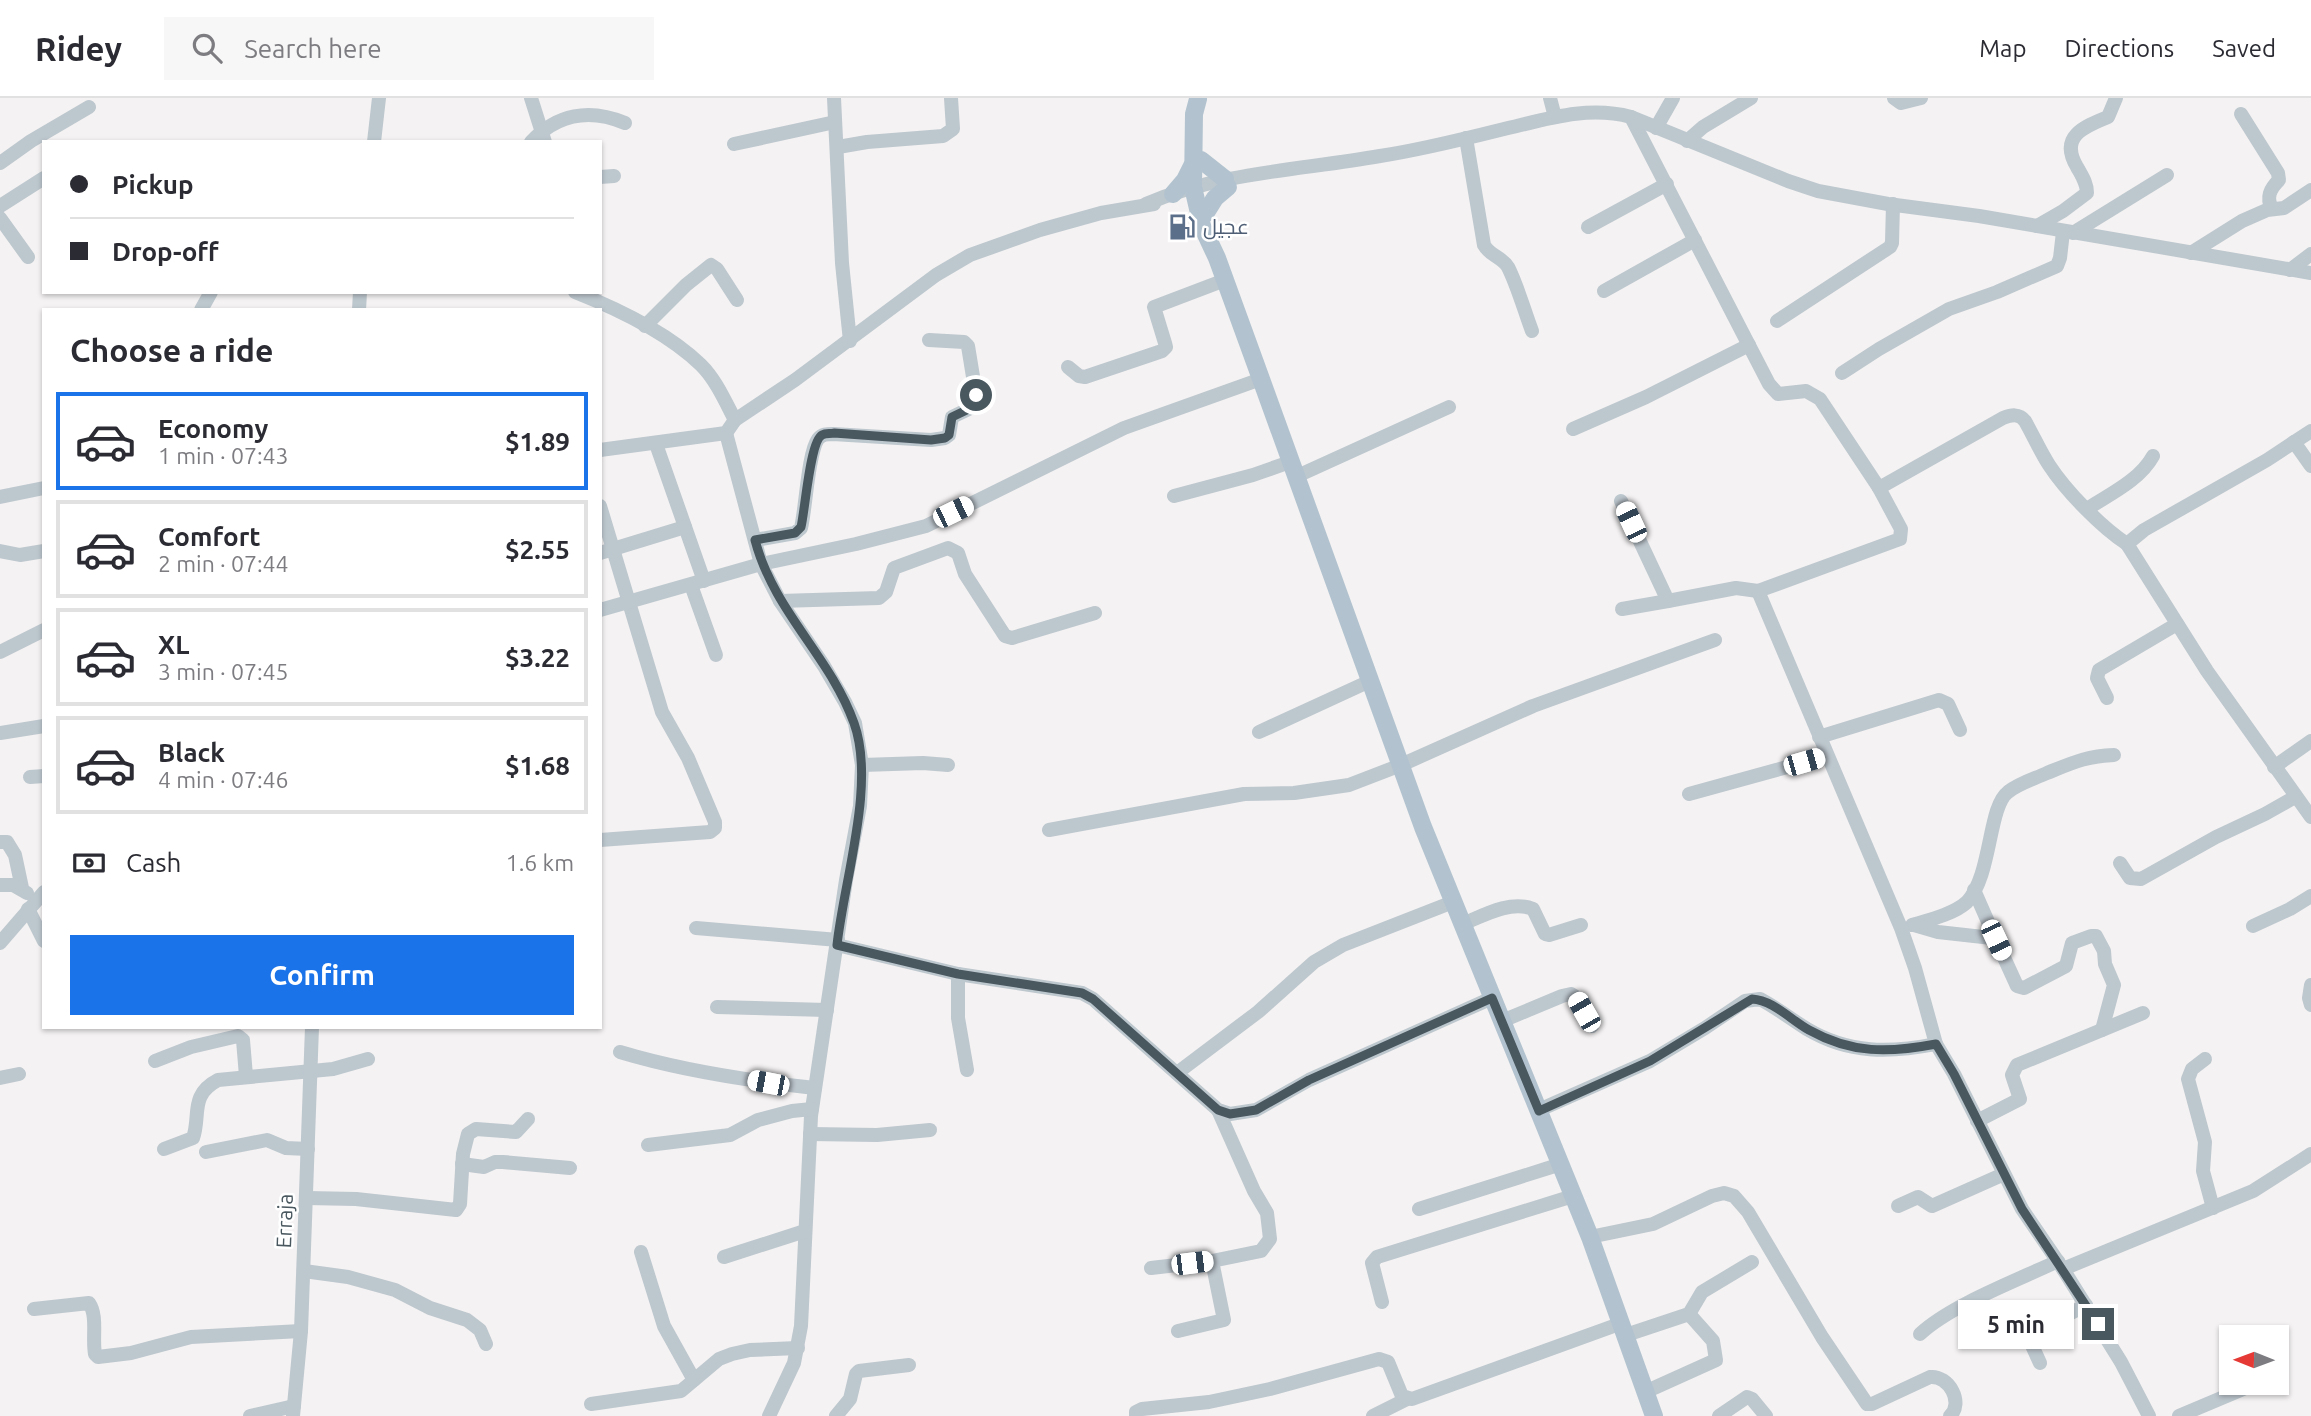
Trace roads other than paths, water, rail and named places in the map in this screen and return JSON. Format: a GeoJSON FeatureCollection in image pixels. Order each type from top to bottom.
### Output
{"type":"FeatureCollection","features":[{"type":"Feature","properties":{"kind":"main road"},"geometry":{"type":"LineString","coordinates":[[1193,198],[1196,163],[1194,114],[1198,98]]}},
{"type":"Feature","properties":{"kind":"main road"},"geometry":{"type":"LineString","coordinates":[[1193,198],[1215,198],[1226,183],[1196,163]]}},
{"type":"Feature","properties":{"kind":"main road"},"geometry":{"type":"LineString","coordinates":[[1196,163],[1185,180],[1217,258],[1401,765],[1453,902],[1590,1237],[1654,1416]]}},
{"type":"Feature","properties":{"kind":"street"},"geometry":{"type":"LineString","coordinates":[[374,140],[379,98]]}},
{"type":"Feature","properties":{"kind":"street"},"geometry":{"type":"LineString","coordinates":[[531,98],[539,138]]}},
{"type":"Feature","properties":{"kind":"street"},"geometry":{"type":"LineString","coordinates":[[834,98],[842,262],[850,341]]}},
{"type":"Feature","properties":{"kind":"street"},"geometry":{"type":"LineString","coordinates":[[838,147],[943,136],[953,129],[951,98]]}},
{"type":"Feature","properties":{"kind":"street"},"geometry":{"type":"LineString","coordinates":[[1550,98],[1555,117]]}},
{"type":"Feature","properties":{"kind":"street"},"geometry":{"type":"LineString","coordinates":[[1656,128],[1673,98]]}},
{"type":"Feature","properties":{"kind":"street"},"geometry":{"type":"LineString","coordinates":[[1687,141],[1703,127],[1751,98]]}},
{"type":"Feature","properties":{"kind":"street"},"geometry":{"type":"LineString","coordinates":[[1894,98],[1901,103],[1921,98]]}},
{"type":"Feature","properties":{"kind":"street"},"geometry":{"type":"LineString","coordinates":[[2037,226],[2087,193],[2086,183],[2070,156],[2069,148],[2078,131],[2108,117],[2116,98]]}},
{"type":"Feature","properties":{"kind":"street"},"geometry":{"type":"LineString","coordinates":[[0,163],[31,141],[89,107]]}},
{"type":"Feature","properties":{"kind":"street"},"geometry":{"type":"LineString","coordinates":[[602,450],[726,433],[735,420],[850,341],[936,275],[970,255],[1059,225],[1146,204],[1193,198],[1226,183],[1252,180],[1262,173],[1379,157],[1555,117],[1594,112],[1631,117],[1801,186],[1893,204],[2311,273]]}},
{"type":"Feature","properties":{"kind":"street"},"geometry":{"type":"LineString","coordinates":[[539,138],[560,119],[597,114],[625,123]]}},
{"type":"Feature","properties":{"kind":"street"},"geometry":{"type":"LineString","coordinates":[[2241,114],[2278,173],[2279,180],[2269,192],[2272,209]]}},
{"type":"Feature","properties":{"kind":"street"},"geometry":{"type":"LineString","coordinates":[[1622,609],[1736,588],[1758,591],[1900,539],[1902,529],[1820,399],[1806,391],[1785,394],[1774,391],[1631,117]]}},
{"type":"Feature","properties":{"kind":"street"},"geometry":{"type":"LineString","coordinates":[[734,144],[835,122]]}},
{"type":"Feature","properties":{"kind":"street"},"geometry":{"type":"LineString","coordinates":[[1465,138],[1481,236],[1493,257],[1501,260],[1508,268],[1532,331]]}},
{"type":"Feature","properties":{"kind":"street"},"geometry":{"type":"LineString","coordinates":[[1843,373],[1949,309],[2057,266],[2068,232],[2167,175]]}},
{"type":"Feature","properties":{"kind":"street"},"geometry":{"type":"LineString","coordinates":[[0,206],[42,179]]}},
{"type":"Feature","properties":{"kind":"street"},"geometry":{"type":"LineString","coordinates":[[1588,227],[1667,184]]}},
{"type":"Feature","properties":{"kind":"street"},"geometry":{"type":"LineString","coordinates":[[2191,253],[2242,221],[2272,209],[2284,208],[2311,190]]}},
{"type":"Feature","properties":{"kind":"street"},"geometry":{"type":"LineString","coordinates":[[1777,321],[1890,247],[1893,204]]}},
{"type":"Feature","properties":{"kind":"street"},"geometry":{"type":"LineString","coordinates":[[0,218],[28,257]]}},
{"type":"Feature","properties":{"kind":"street"},"geometry":{"type":"LineString","coordinates":[[1604,290],[1695,240]]}},
{"type":"Feature","properties":{"kind":"street"},"geometry":{"type":"LineString","coordinates":[[2290,270],[2311,254]]}},
{"type":"Feature","properties":{"kind":"street"},"geometry":{"type":"LineString","coordinates":[[645,326],[686,285],[711,265],[717,269],[737,300]]}},
{"type":"Feature","properties":{"kind":"street"},"geometry":{"type":"LineString","coordinates":[[1068,368],[1085,377],[1162,351],[1166,347],[1154,307],[1224,280]]}},
{"type":"Feature","properties":{"kind":"street"},"geometry":{"type":"LineString","coordinates":[[579,294],[645,326],[686,352],[702,366],[718,388],[735,420]]}},
{"type":"Feature","properties":{"kind":"street"},"geometry":{"type":"LineString","coordinates":[[755,540],[795,533],[801,527],[813,454],[822,435],[834,433],[931,440],[945,438],[949,435],[952,417],[975,406],[976,395],[968,346],[964,342],[929,340]]}},
{"type":"Feature","properties":{"kind":"street"},"geometry":{"type":"LineString","coordinates":[[1573,429],[1679,381],[1749,345]]}},
{"type":"Feature","properties":{"kind":"street"},"geometry":{"type":"LineString","coordinates":[[602,610],[761,564],[926,526],[1115,432],[1261,379]]}},
{"type":"Feature","properties":{"kind":"street"},"geometry":{"type":"LineString","coordinates":[[1174,496],[1253,475],[1293,469],[1448,407]]}},
{"type":"Feature","properties":{"kind":"street"},"geometry":{"type":"LineString","coordinates":[[1878,488],[2003,418],[2017,415],[2025,421],[2049,466],[2106,529],[2127,544],[2177,624],[2311,817]]}},
{"type":"Feature","properties":{"kind":"street"},"geometry":{"type":"LineString","coordinates":[[2127,544],[2144,530],[2219,488],[2311,431]]}},
{"type":"Feature","properties":{"kind":"street"},"geometry":{"type":"LineString","coordinates":[[726,433],[761,564],[780,601],[845,702],[855,723],[862,765],[860,806],[812,1110],[801,1326],[787,1380],[769,1416]]}},
{"type":"Feature","properties":{"kind":"street"},"geometry":{"type":"LineString","coordinates":[[2294,442],[2311,466]]}},
{"type":"Feature","properties":{"kind":"street"},"geometry":{"type":"LineString","coordinates":[[656,444],[685,527],[716,655]]}},
{"type":"Feature","properties":{"kind":"street"},"geometry":{"type":"LineString","coordinates":[[2087,509],[2139,473],[2152,456]]}},
{"type":"Feature","properties":{"kind":"street"},"geometry":{"type":"LineString","coordinates":[[0,497],[42,488]]}},
{"type":"Feature","properties":{"kind":"street"},"geometry":{"type":"LineString","coordinates":[[1621,501],[1668,601]]}},
{"type":"Feature","properties":{"kind":"street"},"geometry":{"type":"LineString","coordinates":[[602,520],[606,550],[629,603],[662,712],[688,758],[716,828],[709,832],[602,840]]}},
{"type":"Feature","properties":{"kind":"street"},"geometry":{"type":"LineString","coordinates":[[606,550],[685,527]]}},
{"type":"Feature","properties":{"kind":"street"},"geometry":{"type":"LineString","coordinates":[[780,601],[879,598],[886,593],[894,568],[948,548],[958,553],[965,574],[1005,636],[1012,638],[1095,613]]}},
{"type":"Feature","properties":{"kind":"street"},"geometry":{"type":"LineString","coordinates":[[0,551],[20,555],[42,551]]}},
{"type":"Feature","properties":{"kind":"street"},"geometry":{"type":"LineString","coordinates":[[1758,591],[1826,755],[1907,926],[1915,968],[1936,1044],[2022,1209],[2086,1305],[2150,1416]]}},
{"type":"Feature","properties":{"kind":"street"},"geometry":{"type":"LineString","coordinates":[[2107,698],[2097,678],[2099,670],[2177,624]]}},
{"type":"Feature","properties":{"kind":"street"},"geometry":{"type":"LineString","coordinates":[[0,652],[42,631]]}},
{"type":"Feature","properties":{"kind":"street"},"geometry":{"type":"LineString","coordinates":[[1049,830],[1244,794],[1294,793],[1339,788],[1401,765],[1533,706],[1715,640]]}},
{"type":"Feature","properties":{"kind":"street"},"geometry":{"type":"LineString","coordinates":[[1259,732],[1370,681]]}},
{"type":"Feature","properties":{"kind":"street"},"geometry":{"type":"LineString","coordinates":[[1819,737],[1939,700],[1948,704],[1959,730]]}},
{"type":"Feature","properties":{"kind":"street"},"geometry":{"type":"LineString","coordinates":[[0,733],[42,726]]}},
{"type":"Feature","properties":{"kind":"street"},"geometry":{"type":"LineString","coordinates":[[2274,767],[2311,741]]}},
{"type":"Feature","properties":{"kind":"street"},"geometry":{"type":"LineString","coordinates":[[1689,794],[1826,755]]}},
{"type":"Feature","properties":{"kind":"street"},"geometry":{"type":"LineString","coordinates":[[1907,926],[1964,904],[1982,876],[1998,810],[2007,792],[2076,760],[2090,756],[2114,755]]}},
{"type":"Feature","properties":{"kind":"street"},"geometry":{"type":"LineString","coordinates":[[862,765],[948,765]]}},
{"type":"Feature","properties":{"kind":"street"},"geometry":{"type":"LineString","coordinates":[[2120,863],[2130,878],[2141,879],[2295,797]]}},
{"type":"Feature","properties":{"kind":"street"},"geometry":{"type":"LineString","coordinates":[[0,842],[7,842],[12,847],[22,888]]}},
{"type":"Feature","properties":{"kind":"street"},"geometry":{"type":"LineString","coordinates":[[0,885],[22,888],[36,901],[42,931]]}},
{"type":"Feature","properties":{"kind":"street"},"geometry":{"type":"LineString","coordinates":[[1974,890],[2017,986],[2024,988],[2066,967],[2072,943],[2096,936],[2104,951],[2105,964],[2114,985],[2102,1030]]}},
{"type":"Feature","properties":{"kind":"street"},"geometry":{"type":"LineString","coordinates":[[2253,926],[2311,896]]}},
{"type":"Feature","properties":{"kind":"street"},"geometry":{"type":"LineString","coordinates":[[0,943],[36,901]]}},
{"type":"Feature","properties":{"kind":"street"},"geometry":{"type":"LineString","coordinates":[[1177,1073],[1258,1012],[1314,962],[1343,945],[1453,902]]}},
{"type":"Feature","properties":{"kind":"street"},"geometry":{"type":"LineString","coordinates":[[1463,924],[1515,906],[1533,909],[1545,934],[1581,925]]}},
{"type":"Feature","properties":{"kind":"street"},"geometry":{"type":"LineString","coordinates":[[1907,926],[1996,940]]}},
{"type":"Feature","properties":{"kind":"street"},"geometry":{"type":"LineString","coordinates":[[696,928],[837,942],[958,974],[1082,993],[1093,999],[1218,1110],[1230,1114],[1256,1110],[1309,1080],[1492,998]]}},
{"type":"Feature","properties":{"kind":"street"},"geometry":{"type":"LineString","coordinates":[[958,974],[958,1018],[967,1070]]}},
{"type":"Feature","properties":{"kind":"street"},"geometry":{"type":"LineString","coordinates":[[2311,985],[2311,1005]]}},
{"type":"Feature","properties":{"kind":"street"},"geometry":{"type":"LineString","coordinates":[[1502,1021],[1571,994],[1576,997],[1592,1026]]}},
{"type":"Feature","properties":{"kind":"street"},"geometry":{"type":"LineString","coordinates":[[1539,1111],[1650,1061],[1752,999],[1760,999],[1772,1005],[1810,1031],[1857,1049],[1887,1052],[1936,1044]]}},
{"type":"Feature","properties":{"kind":"street"},"geometry":{"type":"LineString","coordinates":[[717,1007],[827,1010]]}},
{"type":"Feature","properties":{"kind":"street"},"geometry":{"type":"LineString","coordinates":[[1978,1121],[2020,1098],[2012,1075],[2017,1065],[2143,1013]]}},
{"type":"Feature","properties":{"kind":"street","name":"Erraja"},"geometry":{"type":"LineString","coordinates":[[294,1411],[304,1271],[312,1029]]}},
{"type":"Feature","properties":{"kind":"street"},"geometry":{"type":"LineString","coordinates":[[155,1061],[191,1047],[238,1035],[243,1040],[246,1076]]}},
{"type":"Feature","properties":{"kind":"street"},"geometry":{"type":"LineString","coordinates":[[620,1052],[666,1064],[768,1083],[815,1088]]}},
{"type":"Feature","properties":{"kind":"street"},"geometry":{"type":"LineString","coordinates":[[164,1149],[192,1138],[196,1109],[211,1084],[218,1080],[341,1068],[368,1059]]}},
{"type":"Feature","properties":{"kind":"street"},"geometry":{"type":"LineString","coordinates":[[2205,1059],[2192,1069],[2188,1079],[2204,1142],[2203,1171],[2213,1208]]}},
{"type":"Feature","properties":{"kind":"street"},"geometry":{"type":"LineString","coordinates":[[0,1078],[19,1074]]}},
{"type":"Feature","properties":{"kind":"street"},"geometry":{"type":"LineString","coordinates":[[648,1145],[730,1135],[768,1117],[812,1110]]}},
{"type":"Feature","properties":{"kind":"street"},"geometry":{"type":"LineString","coordinates":[[1151,1268],[1212,1261],[1261,1251],[1270,1239],[1267,1213],[1254,1191],[1218,1110]]}},
{"type":"Feature","properties":{"kind":"street"},"geometry":{"type":"LineString","coordinates":[[307,1198],[356,1199],[456,1210],[460,1204],[462,1164],[470,1130],[516,1132],[528,1119]]}},
{"type":"Feature","properties":{"kind":"street"},"geometry":{"type":"LineString","coordinates":[[810,1134],[877,1135],[930,1130]]}},
{"type":"Feature","properties":{"kind":"street"},"geometry":{"type":"LineString","coordinates":[[206,1152],[267,1140],[286,1148],[308,1149]]}},
{"type":"Feature","properties":{"kind":"street"},"geometry":{"type":"LineString","coordinates":[[1920,1334],[1933,1322],[1963,1306],[2061,1265],[2213,1208],[2259,1187],[2311,1154]]}},
{"type":"Feature","properties":{"kind":"street"},"geometry":{"type":"LineString","coordinates":[[462,1164],[484,1167],[503,1162],[570,1168]]}},
{"type":"Feature","properties":{"kind":"street"},"geometry":{"type":"LineString","coordinates":[[1419,1209],[1561,1164]]}},
{"type":"Feature","properties":{"kind":"street"},"geometry":{"type":"LineString","coordinates":[[1898,1206],[1918,1197],[1932,1206],[2004,1174]]}},
{"type":"Feature","properties":{"kind":"street"},"geometry":{"type":"LineString","coordinates":[[1590,1237],[1653,1224],[1712,1196],[1729,1193],[1748,1212],[1822,1337],[1867,1404],[1938,1376],[1944,1379],[1952,1390],[1956,1404],[1950,1416]]}},
{"type":"Feature","properties":{"kind":"street"},"geometry":{"type":"LineString","coordinates":[[1382,1302],[1372,1263],[1377,1257],[1573,1196]]}},
{"type":"Feature","properties":{"kind":"street"},"geometry":{"type":"LineString","coordinates":[[724,1257],[805,1231]]}},
{"type":"Feature","properties":{"kind":"street"},"geometry":{"type":"LineString","coordinates":[[641,1252],[664,1326],[694,1380]]}},
{"type":"Feature","properties":{"kind":"street"},"geometry":{"type":"LineString","coordinates":[[1178,1331],[1224,1320],[1212,1261]]}},
{"type":"Feature","properties":{"kind":"street"},"geometry":{"type":"LineString","coordinates":[[1373,1416],[1407,1398],[1418,1397],[1624,1329],[1689,1314],[1702,1292],[1752,1262]]}},
{"type":"Feature","properties":{"kind":"street"},"geometry":{"type":"LineString","coordinates":[[304,1271],[348,1278],[395,1290],[422,1305],[467,1320],[480,1330],[486,1344]]}},
{"type":"Feature","properties":{"kind":"street"},"geometry":{"type":"LineString","coordinates":[[33,1309],[89,1303],[93,1313],[94,1354],[98,1357],[131,1353],[191,1337],[301,1331]]}},
{"type":"Feature","properties":{"kind":"street"},"geometry":{"type":"LineString","coordinates":[[2040,1363],[2030,1341],[2031,1334],[2086,1305]]}},
{"type":"Feature","properties":{"kind":"street"},"geometry":{"type":"LineString","coordinates":[[1645,1392],[1716,1360],[1713,1341],[1689,1314]]}},
{"type":"Feature","properties":{"kind":"street"},"geometry":{"type":"LineString","coordinates":[[591,1404],[681,1391],[719,1359],[732,1354],[750,1350],[797,1348]]}},
{"type":"Feature","properties":{"kind":"street"},"geometry":{"type":"LineString","coordinates":[[1136,1416],[1138,1410],[1209,1402],[1379,1359],[1388,1362],[1402,1396],[1407,1398]]}},
{"type":"Feature","properties":{"kind":"street"},"geometry":{"type":"LineString","coordinates":[[836,1416],[850,1399],[859,1371],[909,1365]]}},
{"type":"Feature","properties":{"kind":"street"},"geometry":{"type":"LineString","coordinates":[[2179,1416],[2229,1395]]}},
{"type":"Feature","properties":{"kind":"street"},"geometry":{"type":"LineString","coordinates":[[1719,1416],[1747,1397],[1752,1398],[1766,1416]]}},
{"type":"Feature","properties":{"kind":"street"},"geometry":{"type":"LineString","coordinates":[[250,1416],[294,1411]]}},
{"type":"Feature","properties":{"kind":"place","name":"عجيل"},"geometry":{"type":"Point","coordinates":[1182,227]}}]}
